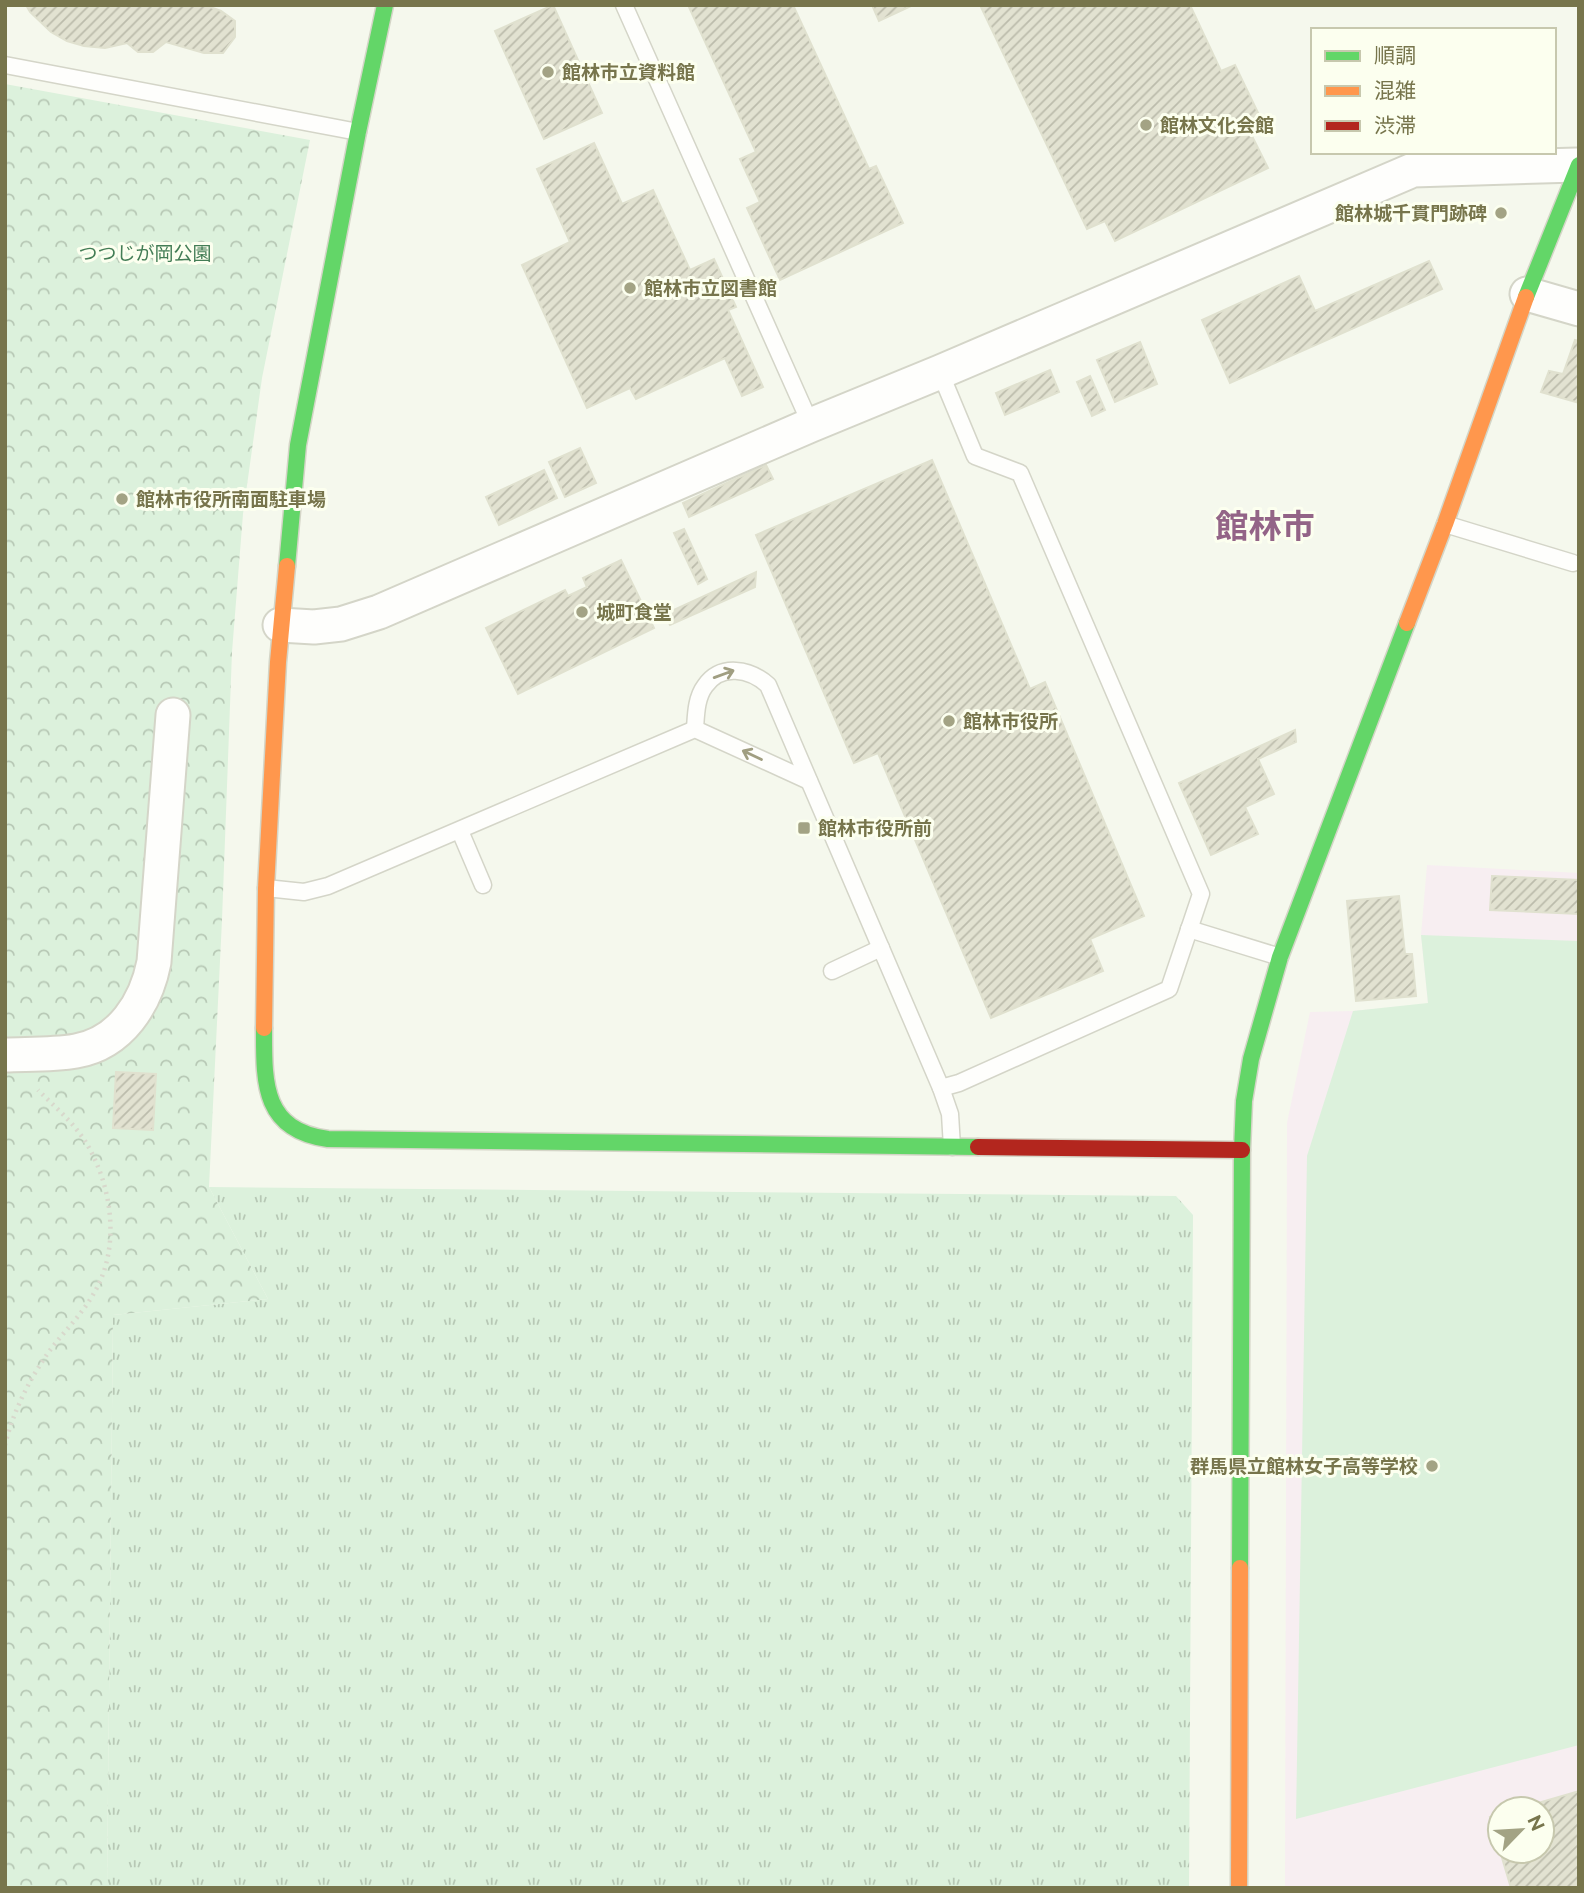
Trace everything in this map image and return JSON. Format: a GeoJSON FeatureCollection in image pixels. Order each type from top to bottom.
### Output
{"type":"FeatureCollection","features":[{"type":"Feature","properties":{"kind":"street"},"geometry":{"type":"LineString","coordinates":[[385,5],[298,445],[280,625],[267,888],[264,1071],[272,1105],[284,1121],[304,1135],[328,1139],[1241,1150]]}},
{"type":"Feature","properties":{"kind":"street"},"geometry":{"type":"LineString","coordinates":[[280,625],[314,627],[341,624],[379,612],[811,425],[1413,170],[1578,165],[1527,294],[1445,524],[1280,957],[1251,1059],[1244,1101],[1241,1150],[1239,1888]]}},
{"type":"Feature","properties":{"kind":"street"},"geometry":{"type":"LineString","coordinates":[[1527,294],[1579,309]]}},
{"type":"Feature","properties":{"kind":"street"},"geometry":{"type":"LineString","coordinates":[[5,1055],[77,1051],[94,1045],[123,1026],[145,997],[154,962],[173,715]]}},
{"type":"Feature","properties":{"kind":"lane"},"geometry":{"type":"LineString","coordinates":[[624,5],[811,425]]}},
{"type":"Feature","properties":{"kind":"lane"},"geometry":{"type":"LineString","coordinates":[[5,65],[358,132]]}},
{"type":"Feature","properties":{"kind":"lane"},"geometry":{"type":"LineString","coordinates":[[940,372],[975,456],[1020,473],[1201,894],[1169,989],[959,1083],[941,1087]]}},
{"type":"Feature","properties":{"kind":"lane"},"geometry":{"type":"LineString","coordinates":[[1445,524],[1573,563]]}},
{"type":"Feature","properties":{"kind":"lane"},"geometry":{"type":"LineString","coordinates":[[695,729],[700,697],[705,685],[718,674],[732,670],[745,671],[758,676],[768,685],[941,1087],[950,1114],[953,1147]]}},
{"type":"Feature","properties":{"kind":"lane"},"geometry":{"type":"LineString","coordinates":[[267,888],[304,892],[328,886],[695,729],[809,781]]}},
{"type":"Feature","properties":{"kind":"lane"},"geometry":{"type":"LineString","coordinates":[[460,831],[483,885]]}},
{"type":"Feature","properties":{"kind":"lane"},"geometry":{"type":"LineString","coordinates":[[1189,929],[1280,957]]}},
{"type":"Feature","properties":{"kind":"lane"},"geometry":{"type":"LineString","coordinates":[[832,971],[881,948]]}},
{"type":"Feature","properties":{"kind":"path"},"geometry":{"type":"LineString","coordinates":[[5,1445],[23,1395],[43,1360],[92,1297],[102,1279],[109,1250],[111,1217],[106,1188],[96,1162],[69,1121],[33,1086]]}},
{"type":"Feature","properties":{"kind":"shaded area","name":"群馬県立館林女子高等学校"},"geometry":{"type":"Polygon","coordinates":[[[1427,865],[1579,873],[1579,1888],[1285,1888],[1287,1123],[1310,1012],[1428,1004],[1421,935],[1427,865]]]}},
{"type":"Feature","properties":{"kind":"green space","name":"つつじが岡公園"},"geometry":{"type":"Polygon","coordinates":[[[5,84],[310,140],[262,378],[243,514],[232,652],[209,1187],[268,1299],[113,1315],[107,1888],[5,1888],[5,84]]]}},
{"type":"Feature","properties":{"kind":"green space","name":"群馬県立館林女子高等学校"},"geometry":{"type":"Polygon","coordinates":[[[1421,935],[1579,941],[1579,1745],[1296,1819],[1307,1156],[1353,1011],[1428,1003],[1421,935]]]}},
{"type":"Feature","properties":{"kind":"green space"},"geometry":{"type":"Polygon","coordinates":[[[209,1187],[1176,1196],[1193,1215],[1189,1888],[107,1888],[113,1315],[268,1299],[209,1187]]]}},
{"type":"Feature","properties":{"kind":"building"},"geometry":{"type":"Polygon","coordinates":[[[26,5],[205,5],[221,11],[235,21],[235,37],[223,53],[204,53],[166,42],[153,52],[138,52],[127,43],[105,48],[84,46],[51,32],[26,5]]]}},
{"type":"Feature","properties":{"kind":"building","name":"館林市立資料館"},"geometry":{"type":"Polygon","coordinates":[[[553,5],[602,113],[544,139],[495,31],[553,5]]]}},
{"type":"Feature","properties":{"kind":"building"},"geometry":{"type":"Polygon","coordinates":[[[688,5],[793,5],[869,169],[876,166],[903,223],[780,280],[747,208],[760,202],[740,159],[756,152],[688,5]]]}},
{"type":"Feature","properties":{"kind":"building"},"geometry":{"type":"Polygon","coordinates":[[[872,5],[913,5],[879,21],[872,5]]]}},
{"type":"Feature","properties":{"kind":"building","name":"館林文化会館"},"geometry":{"type":"Polygon","coordinates":[[[980,5],[1190,5],[1221,71],[1235,65],[1262,121],[1248,128],[1268,168],[1115,241],[1105,221],[1087,229],[980,5]]]}},
{"type":"Feature","properties":{"kind":"building","name":"館林市立図書館"},"geometry":{"type":"Polygon","coordinates":[[[594,143],[622,204],[653,190],[690,270],[714,259],[736,307],[728,310],[763,387],[742,396],[725,358],[636,399],[630,388],[587,408],[522,265],[570,242],[537,169],[594,143]]]}},
{"type":"Feature","properties":{"kind":"building"},"geometry":{"type":"Polygon","coordinates":[[[1429,261],[1442,289],[1230,383],[1202,320],[1299,276],[1315,311],[1429,261]]]}},
{"type":"Feature","properties":{"kind":"building"},"geometry":{"type":"Polygon","coordinates":[[[1575,340],[1579,341],[1579,403],[1541,392],[1549,371],[1563,374],[1575,340]]]}},
{"type":"Feature","properties":{"kind":"building"},"geometry":{"type":"Polygon","coordinates":[[[1140,342],[1157,384],[1115,402],[1097,360],[1140,342]]]}},
{"type":"Feature","properties":{"kind":"building"},"geometry":{"type":"Polygon","coordinates":[[[1050,370],[1059,392],[1005,415],[996,393],[1050,370]]]}},
{"type":"Feature","properties":{"kind":"building"},"geometry":{"type":"Polygon","coordinates":[[[1090,376],[1105,410],[1092,416],[1077,382],[1090,376]]]}},
{"type":"Feature","properties":{"kind":"building"},"geometry":{"type":"Polygon","coordinates":[[[580,448],[596,483],[565,497],[549,462],[580,448]]]}},
{"type":"Feature","properties":{"kind":"building","name":"館林市役所"},"geometry":{"type":"Polygon","coordinates":[[[932,460],[1030,689],[1045,682],[1144,916],[1090,939],[1103,971],[991,1018],[878,753],[854,763],[756,535],[932,460]]]}},
{"type":"Feature","properties":{"kind":"building"},"geometry":{"type":"Polygon","coordinates":[[[766,465],[773,479],[689,517],[683,503],[766,465]]]}},
{"type":"Feature","properties":{"kind":"building"},"geometry":{"type":"Polygon","coordinates":[[[544,470],[557,498],[499,525],[486,497],[544,470]]]}},
{"type":"Feature","properties":{"kind":"building"},"geometry":{"type":"Polygon","coordinates":[[[684,529],[707,579],[698,584],[674,533],[684,529]]]}},
{"type":"Feature","properties":{"kind":"building","name":"城町食堂"},"geometry":{"type":"Polygon","coordinates":[[[621,560],[654,628],[518,694],[486,628],[565,590],[568,596],[587,587],[583,578],[621,560]]]}},
{"type":"Feature","properties":{"kind":"building"},"geometry":{"type":"Polygon","coordinates":[[[756,572],[755,587],[670,625],[665,614],[756,572]]]}},
{"type":"Feature","properties":{"kind":"building"},"geometry":{"type":"Polygon","coordinates":[[[1295,730],[1296,742],[1258,759],[1274,794],[1245,807],[1258,834],[1211,855],[1179,783],[1295,730]]]}},
{"type":"Feature","properties":{"kind":"building"},"geometry":{"type":"Polygon","coordinates":[[[1492,876],[1579,880],[1579,914],[1490,910],[1492,876]]]}},
{"type":"Feature","properties":{"kind":"building"},"geometry":{"type":"Polygon","coordinates":[[[1399,896],[1405,954],[1412,954],[1416,996],[1356,1001],[1347,901],[1399,896]]]}},
{"type":"Feature","properties":{"kind":"building"},"geometry":{"type":"Polygon","coordinates":[[[116,1072],[156,1074],[153,1130],[113,1128],[116,1072]]]}},
{"type":"Feature","properties":{"kind":"building"},"geometry":{"type":"Polygon","coordinates":[[[1579,1791],[1579,1888],[1511,1888],[1504,1865],[1556,1865],[1556,1798],[1579,1791]]]}},
{"type":"Feature","properties":{"kind":"traffic: fast"},"geometry":{"type":"LineString","coordinates":[[287,566],[298,445],[385,5]]}},
{"type":"Feature","properties":{"kind":"traffic: fast"},"geometry":{"type":"LineString","coordinates":[[1526,297],[1579,165]]}},
{"type":"Feature","properties":{"kind":"traffic: fast"},"geometry":{"type":"LineString","coordinates":[[1240,1568],[1242,1150],[1244,1101],[1251,1059],[1280,957],[1407,623]]}},
{"type":"Feature","properties":{"kind":"traffic: fast"},"geometry":{"type":"LineString","coordinates":[[264,1028],[267,1084],[271,1100],[279,1114],[290,1125],[306,1134],[328,1139],[978,1147]]}},
{"type":"Feature","properties":{"kind":"traffic: slow"},"geometry":{"type":"LineString","coordinates":[[1407,623],[1526,297]]}},
{"type":"Feature","properties":{"kind":"traffic: slow"},"geometry":{"type":"LineString","coordinates":[[264,1028],[266,888],[278,662],[287,566]]}},
{"type":"Feature","properties":{"kind":"traffic: slow"},"geometry":{"type":"LineString","coordinates":[[1239,1888],[1240,1568]]}},
{"type":"Feature","properties":{"kind":"traffic: jam"},"geometry":{"type":"LineString","coordinates":[[978,1147],[1242,1150]]}},
{"type":"Feature","properties":{"kind":"place","name":"館林市立資料館"},"geometry":{"type":"Point","coordinates":[548,72]}},
{"type":"Feature","properties":{"kind":"place","name":"館林文化会館"},"geometry":{"type":"Point","coordinates":[1146,125]}},
{"type":"Feature","properties":{"kind":"place","name":"館林城千貫門跡碑"},"geometry":{"type":"Point","coordinates":[1501,213]}},
{"type":"Feature","properties":{"kind":"place","name":"館林市立図書館"},"geometry":{"type":"Point","coordinates":[630,288]}},
{"type":"Feature","properties":{"kind":"place","name":"館林市役所南面駐車場"},"geometry":{"type":"Point","coordinates":[122,499]}},
{"type":"Feature","properties":{"kind":"place","name":"城町食堂"},"geometry":{"type":"Point","coordinates":[582,612]}},
{"type":"Feature","properties":{"kind":"place","name":"館林市役所"},"geometry":{"type":"Point","coordinates":[949,721]}},
{"type":"Feature","properties":{"kind":"place","name":"館林市役所前"},"geometry":{"type":"Point","coordinates":[804,828]}},
{"type":"Feature","properties":{"kind":"place","name":"群馬県立館林女子高等学校"},"geometry":{"type":"Point","coordinates":[1432,1466]}},
{"type":"Feature","properties":{"kind":"district","name":"館林市"},"geometry":{"type":"Point","coordinates":[1265,526]}}]}
